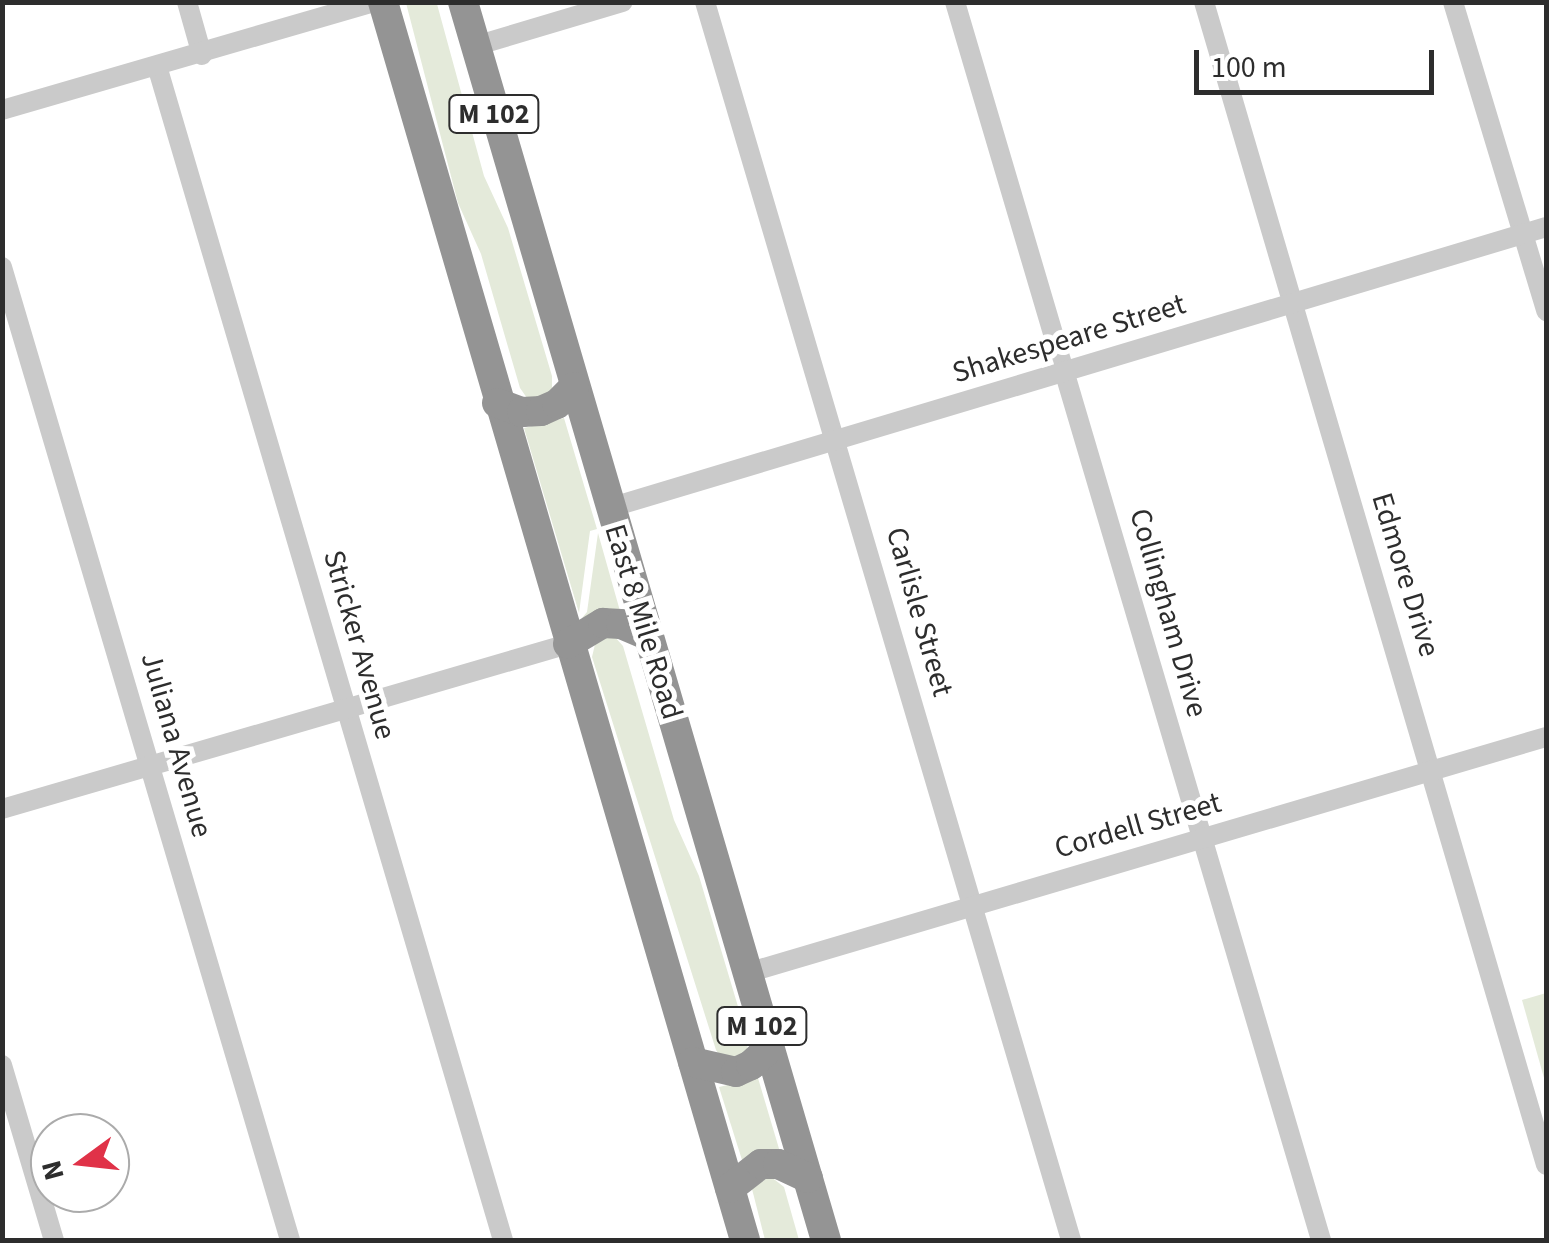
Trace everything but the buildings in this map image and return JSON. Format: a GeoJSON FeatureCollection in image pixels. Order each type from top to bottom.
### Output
{"type":"FeatureCollection","features":[{"type":"Feature","properties":{"kind":"highway","name":"M 102"},"geometry":{"type":"LineString","coordinates":[[383,2],[568,644],[746,1240]]}},
{"type":"Feature","properties":{"kind":"highway","name":"East 8 Mile Road"},"geometry":{"type":"LineString","coordinates":[[463,2],[826,1240]]}},
{"type":"Feature","properties":{"kind":"highway"},"geometry":{"type":"LineString","coordinates":[[498,402],[522,412],[541,411],[574,387]]}},
{"type":"Feature","properties":{"kind":"highway"},"geometry":{"type":"LineString","coordinates":[[568,644],[590,628],[612,622],[648,636]]}},
{"type":"Feature","properties":{"kind":"highway"},"geometry":{"type":"LineString","coordinates":[[692,1062],[736,1072],[752,1066],[769,1048]]}},
{"type":"Feature","properties":{"kind":"highway"},"geometry":{"type":"LineString","coordinates":[[730,1188],[748,1170],[761,1164],[778,1164],[808,1178]]}},
{"type":"Feature","properties":{"kind":"street"},"geometry":{"type":"LineString","coordinates":[[187,2],[202,55]]}},
{"type":"Feature","properties":{"kind":"street"},"geometry":{"type":"LineString","coordinates":[[2,110],[202,55],[373,2]]}},
{"type":"Feature","properties":{"kind":"street"},"geometry":{"type":"LineString","coordinates":[[475,46],[623,2]]}},
{"type":"Feature","properties":{"kind":"street","name":"Carlisle Street"},"geometry":{"type":"LineString","coordinates":[[705,2],[838,440],[1071,1240]]}},
{"type":"Feature","properties":{"kind":"street","name":"Collingham Drive"},"geometry":{"type":"LineString","coordinates":[[955,2],[1320,1240]]}},
{"type":"Feature","properties":{"kind":"street","name":"Edmore Drive"},"geometry":{"type":"LineString","coordinates":[[1204,2],[1546,1165]]}},
{"type":"Feature","properties":{"kind":"street"},"geometry":{"type":"LineString","coordinates":[[1452,2],[1546,311]]}},
{"type":"Feature","properties":{"kind":"street","name":"Stricker Avenue"},"geometry":{"type":"LineString","coordinates":[[157,66],[502,1240]]}},
{"type":"Feature","properties":{"kind":"street","name":"Shakespeare Street"},"geometry":{"type":"LineString","coordinates":[[610,508],[1546,227]]}},
{"type":"Feature","properties":{"kind":"street","name":"Juliana Avenue"},"geometry":{"type":"LineString","coordinates":[[2,267],[290,1240]]}},
{"type":"Feature","properties":{"kind":"street"},"geometry":{"type":"LineString","coordinates":[[2,809],[568,644]]}},
{"type":"Feature","properties":{"kind":"street","name":"Cordell Street"},"geometry":{"type":"LineString","coordinates":[[747,973],[1546,737]]}},
{"type":"Feature","properties":{"kind":"street"},"geometry":{"type":"LineString","coordinates":[[2,1065],[54,1240]]}},
{"type":"Feature","properties":{"kind":"green space"},"geometry":{"type":"Polygon","coordinates":[[[406,3],[437,4],[484,176],[508,228],[552,376],[552,388],[544,398],[527,398],[520,388],[481,254],[458,203],[406,3]]]}},
{"type":"Feature","properties":{"kind":"green space"},"geometry":{"type":"Polygon","coordinates":[[[564,418],[597,529],[590,531],[579,613],[524,428],[564,418]]]}},
{"type":"Feature","properties":{"kind":"green space"},"geometry":{"type":"Polygon","coordinates":[[[598,533],[620,611],[582,618],[587,612],[598,533]]]}},
{"type":"Feature","properties":{"kind":"green space"},"geometry":{"type":"Polygon","coordinates":[[[614,636],[623,646],[674,820],[699,876],[748,1040],[747,1051],[738,1059],[720,1056],[716,1050],[592,657],[596,640],[614,636]]]}},
{"type":"Feature","properties":{"kind":"green space"},"geometry":{"type":"Polygon","coordinates":[[[1546,993],[1546,1085],[1522,1000],[1546,993]]]}},
{"type":"Feature","properties":{"kind":"green space"},"geometry":{"type":"Polygon","coordinates":[[[758,1078],[780,1152],[742,1160],[719,1087],[758,1078]]]}},
{"type":"Feature","properties":{"kind":"green space"},"geometry":{"type":"Polygon","coordinates":[[[770,1176],[784,1187],[799,1240],[765,1240],[752,1189],[770,1176]]]}}]}
